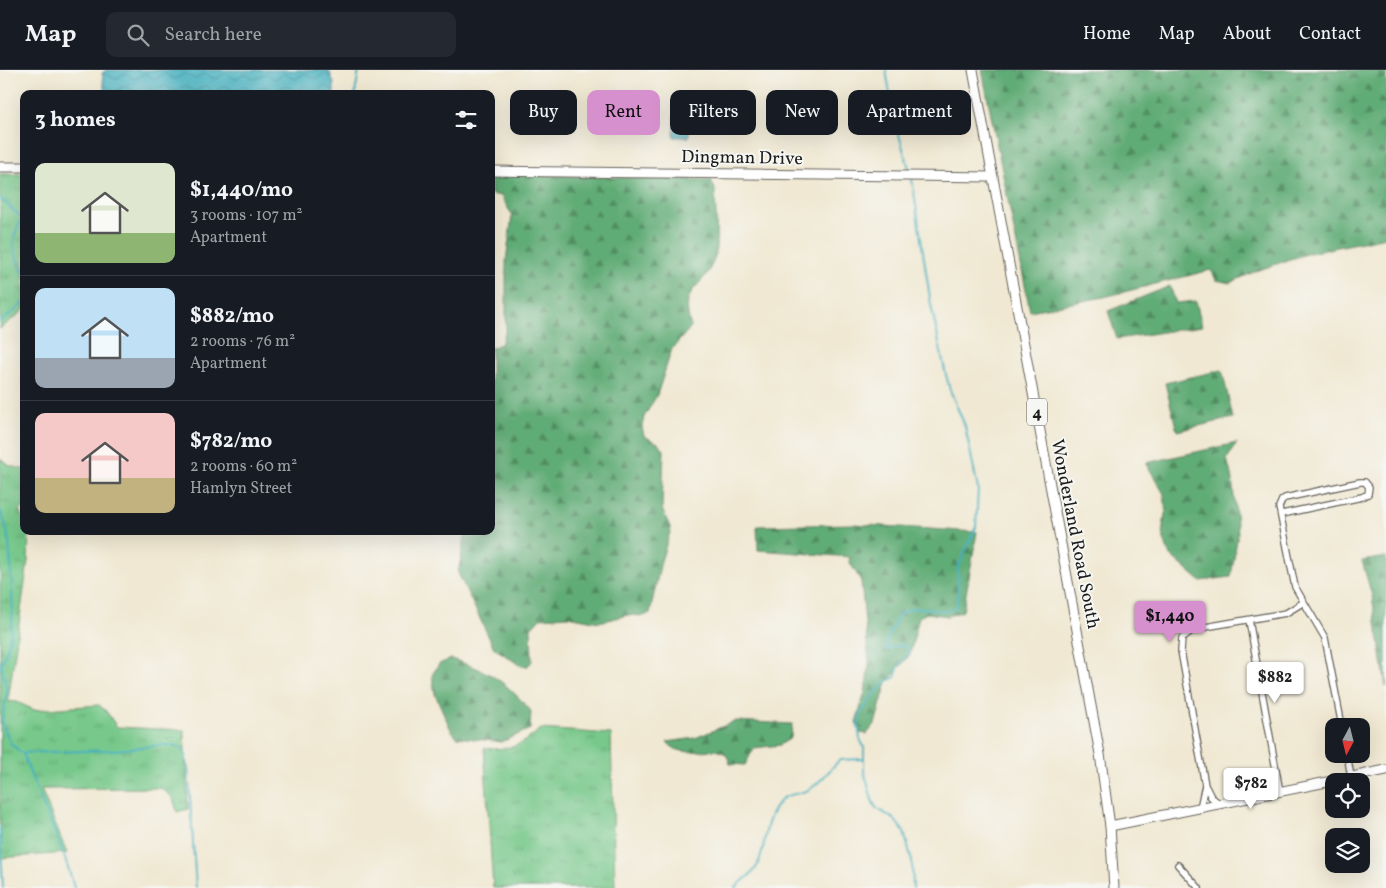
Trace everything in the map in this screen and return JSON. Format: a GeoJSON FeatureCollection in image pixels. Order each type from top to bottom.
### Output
{"type":"FeatureCollection","features":[{"type":"Feature","properties":{"kind":"main road","name":"Wonderland Road South"},"geometry":{"type":"LineString","coordinates":[[973,70],[1100,754],[1110,826],[1114,888]]}},
{"type":"Feature","properties":{"kind":"main road"},"geometry":{"type":"LineString","coordinates":[[0,167],[20,168]]}},
{"type":"Feature","properties":{"kind":"main road","name":"Dingman Drive"},"geometry":{"type":"LineString","coordinates":[[495,171],[993,177]]}},
{"type":"Feature","properties":{"kind":"main road"},"geometry":{"type":"LineString","coordinates":[[1370,773],[1386,770]]}},
{"type":"Feature","properties":{"kind":"main road"},"geometry":{"type":"LineString","coordinates":[[1110,826],[1325,782]]}},
{"type":"Feature","properties":{"kind":"street"},"geometry":{"type":"LineString","coordinates":[[1282,514],[1362,497],[1368,494],[1369,487],[1365,482],[1360,482],[1285,498],[1280,504],[1293,579],[1325,638],[1340,718]]}},
{"type":"Feature","properties":{"kind":"street"},"geometry":{"type":"LineString","coordinates":[[1221,804],[1211,797],[1205,785],[1181,651],[1182,638],[1194,629],[1286,613],[1304,602]]}},
{"type":"Feature","properties":{"kind":"street"},"geometry":{"type":"LineString","coordinates":[[1249,620],[1280,792]]}},
{"type":"Feature","properties":{"kind":"street"},"geometry":{"type":"LineString","coordinates":[[1200,808],[1205,785]]}},
{"type":"Feature","properties":{"kind":"street"},"geometry":{"type":"LineString","coordinates":[[1178,865],[1199,888]]}},
{"type":"Feature","properties":{"kind":"green space"},"geometry":{"type":"Polygon","coordinates":[[[982,70],[1386,70],[1386,237],[1309,253],[1256,271],[1230,283],[1216,280],[1211,270],[1104,297],[1030,311],[982,70]]]}},
{"type":"Feature","properties":{"kind":"green space"},"geometry":{"type":"Polygon","coordinates":[[[0,174],[20,174],[20,313],[0,329],[0,174]]]}},
{"type":"Feature","properties":{"kind":"green space"},"geometry":{"type":"Polygon","coordinates":[[[495,174],[711,180],[715,189],[717,235],[714,259],[710,269],[690,295],[688,313],[691,327],[672,349],[657,395],[644,417],[642,427],[644,436],[658,443],[664,450],[662,509],[671,529],[661,561],[650,613],[644,616],[628,615],[599,622],[568,616],[540,618],[531,628],[532,661],[528,666],[521,666],[494,648],[458,573],[465,535],[495,535],[495,346],[501,344],[506,329],[506,261],[512,215],[501,196],[495,195],[495,174]]]}},
{"type":"Feature","properties":{"kind":"green space"},"geometry":{"type":"Polygon","coordinates":[[[1170,286],[1176,303],[1196,301],[1202,326],[1117,339],[1108,311],[1170,286]]]}},
{"type":"Feature","properties":{"kind":"green space"},"geometry":{"type":"Polygon","coordinates":[[[1222,370],[1233,418],[1177,431],[1165,383],[1222,370]]]}},
{"type":"Feature","properties":{"kind":"green space"},"geometry":{"type":"Polygon","coordinates":[[[1237,443],[1227,459],[1232,478],[1238,533],[1231,577],[1200,581],[1169,554],[1162,533],[1166,509],[1164,494],[1146,463],[1237,443]]]}},
{"type":"Feature","properties":{"kind":"green space"},"geometry":{"type":"Polygon","coordinates":[[[0,459],[10,466],[20,468],[20,535],[29,535],[28,561],[8,701],[17,702],[34,710],[99,705],[106,711],[117,727],[184,730],[188,809],[177,812],[173,798],[161,788],[41,789],[67,853],[0,858],[0,459]]]}},
{"type":"Feature","properties":{"kind":"green space"},"geometry":{"type":"Polygon","coordinates":[[[853,524],[977,532],[963,611],[948,616],[927,613],[919,617],[910,655],[887,682],[875,724],[867,734],[860,733],[856,722],[865,692],[869,664],[861,581],[849,561],[850,557],[758,550],[757,526],[853,524]]]}},
{"type":"Feature","properties":{"kind":"green space"},"geometry":{"type":"Polygon","coordinates":[[[1386,557],[1386,687],[1372,596],[1362,561],[1386,557]]]}},
{"type":"Feature","properties":{"kind":"green space"},"geometry":{"type":"Polygon","coordinates":[[[451,659],[496,678],[513,691],[531,711],[530,729],[502,742],[457,737],[451,730],[435,694],[432,675],[439,664],[451,659]]]}},
{"type":"Feature","properties":{"kind":"green space"},"geometry":{"type":"Polygon","coordinates":[[[736,721],[792,724],[791,738],[780,745],[754,748],[745,765],[730,764],[726,755],[720,751],[684,751],[675,749],[667,742],[695,738],[736,721]]]}},
{"type":"Feature","properties":{"kind":"green space"},"geometry":{"type":"Polygon","coordinates":[[[541,729],[611,734],[615,888],[493,888],[484,748],[508,748],[514,746],[541,729]]]}},
{"type":"Feature","properties":{"kind":"water"},"geometry":{"type":"Polygon","coordinates":[[[106,70],[329,70],[334,90],[104,90],[102,73],[106,70]]]}},
{"type":"Feature","properties":{"kind":"water"},"geometry":{"type":"Polygon","coordinates":[[[674,135],[689,135],[689,137],[674,137],[674,135]]]}},
{"type":"Feature","properties":{"kind":"waterway"},"geometry":{"type":"LineString","coordinates":[[356,90],[359,70]]}},
{"type":"Feature","properties":{"kind":"waterway"},"geometry":{"type":"LineString","coordinates":[[886,70],[894,118],[910,172]]}},
{"type":"Feature","properties":{"kind":"waterway"},"geometry":{"type":"LineString","coordinates":[[912,179],[931,305],[945,371],[950,390],[965,426],[978,489],[976,527],[958,567],[958,600],[955,608],[944,611],[916,608],[899,614],[887,639],[886,650],[899,645],[907,647],[909,653],[899,666],[895,677],[885,683],[870,699],[860,715],[858,724],[860,739],[864,747],[864,771],[872,800],[876,808],[894,819],[904,832],[912,861],[913,888]]}},
{"type":"Feature","properties":{"kind":"waterway"},"geometry":{"type":"LineString","coordinates":[[0,198],[20,216]]}},
{"type":"Feature","properties":{"kind":"waterway"},"geometry":{"type":"LineString","coordinates":[[20,222],[14,240],[15,253],[20,265]]}},
{"type":"Feature","properties":{"kind":"waterway"},"geometry":{"type":"LineString","coordinates":[[0,322],[20,306]]}},
{"type":"Feature","properties":{"kind":"waterway"},"geometry":{"type":"LineString","coordinates":[[0,510],[8,540],[13,608],[9,643],[0,667]]}},
{"type":"Feature","properties":{"kind":"waterway"},"geometry":{"type":"LineString","coordinates":[[1,665],[7,690],[2,723],[11,744],[22,753],[114,750],[164,745],[175,745],[184,750],[188,768],[196,888]]}},
{"type":"Feature","properties":{"kind":"waterway"},"geometry":{"type":"LineString","coordinates":[[23,754],[57,837],[74,888]]}},
{"type":"Feature","properties":{"kind":"waterway"},"geometry":{"type":"LineString","coordinates":[[736,888],[757,866],[761,858],[771,816],[782,799],[810,789],[840,760],[863,759]]}},
{"type":"Feature","properties":{"kind":"waterway"},"geometry":{"type":"LineString","coordinates":[[0,828],[3,888]]}}]}
